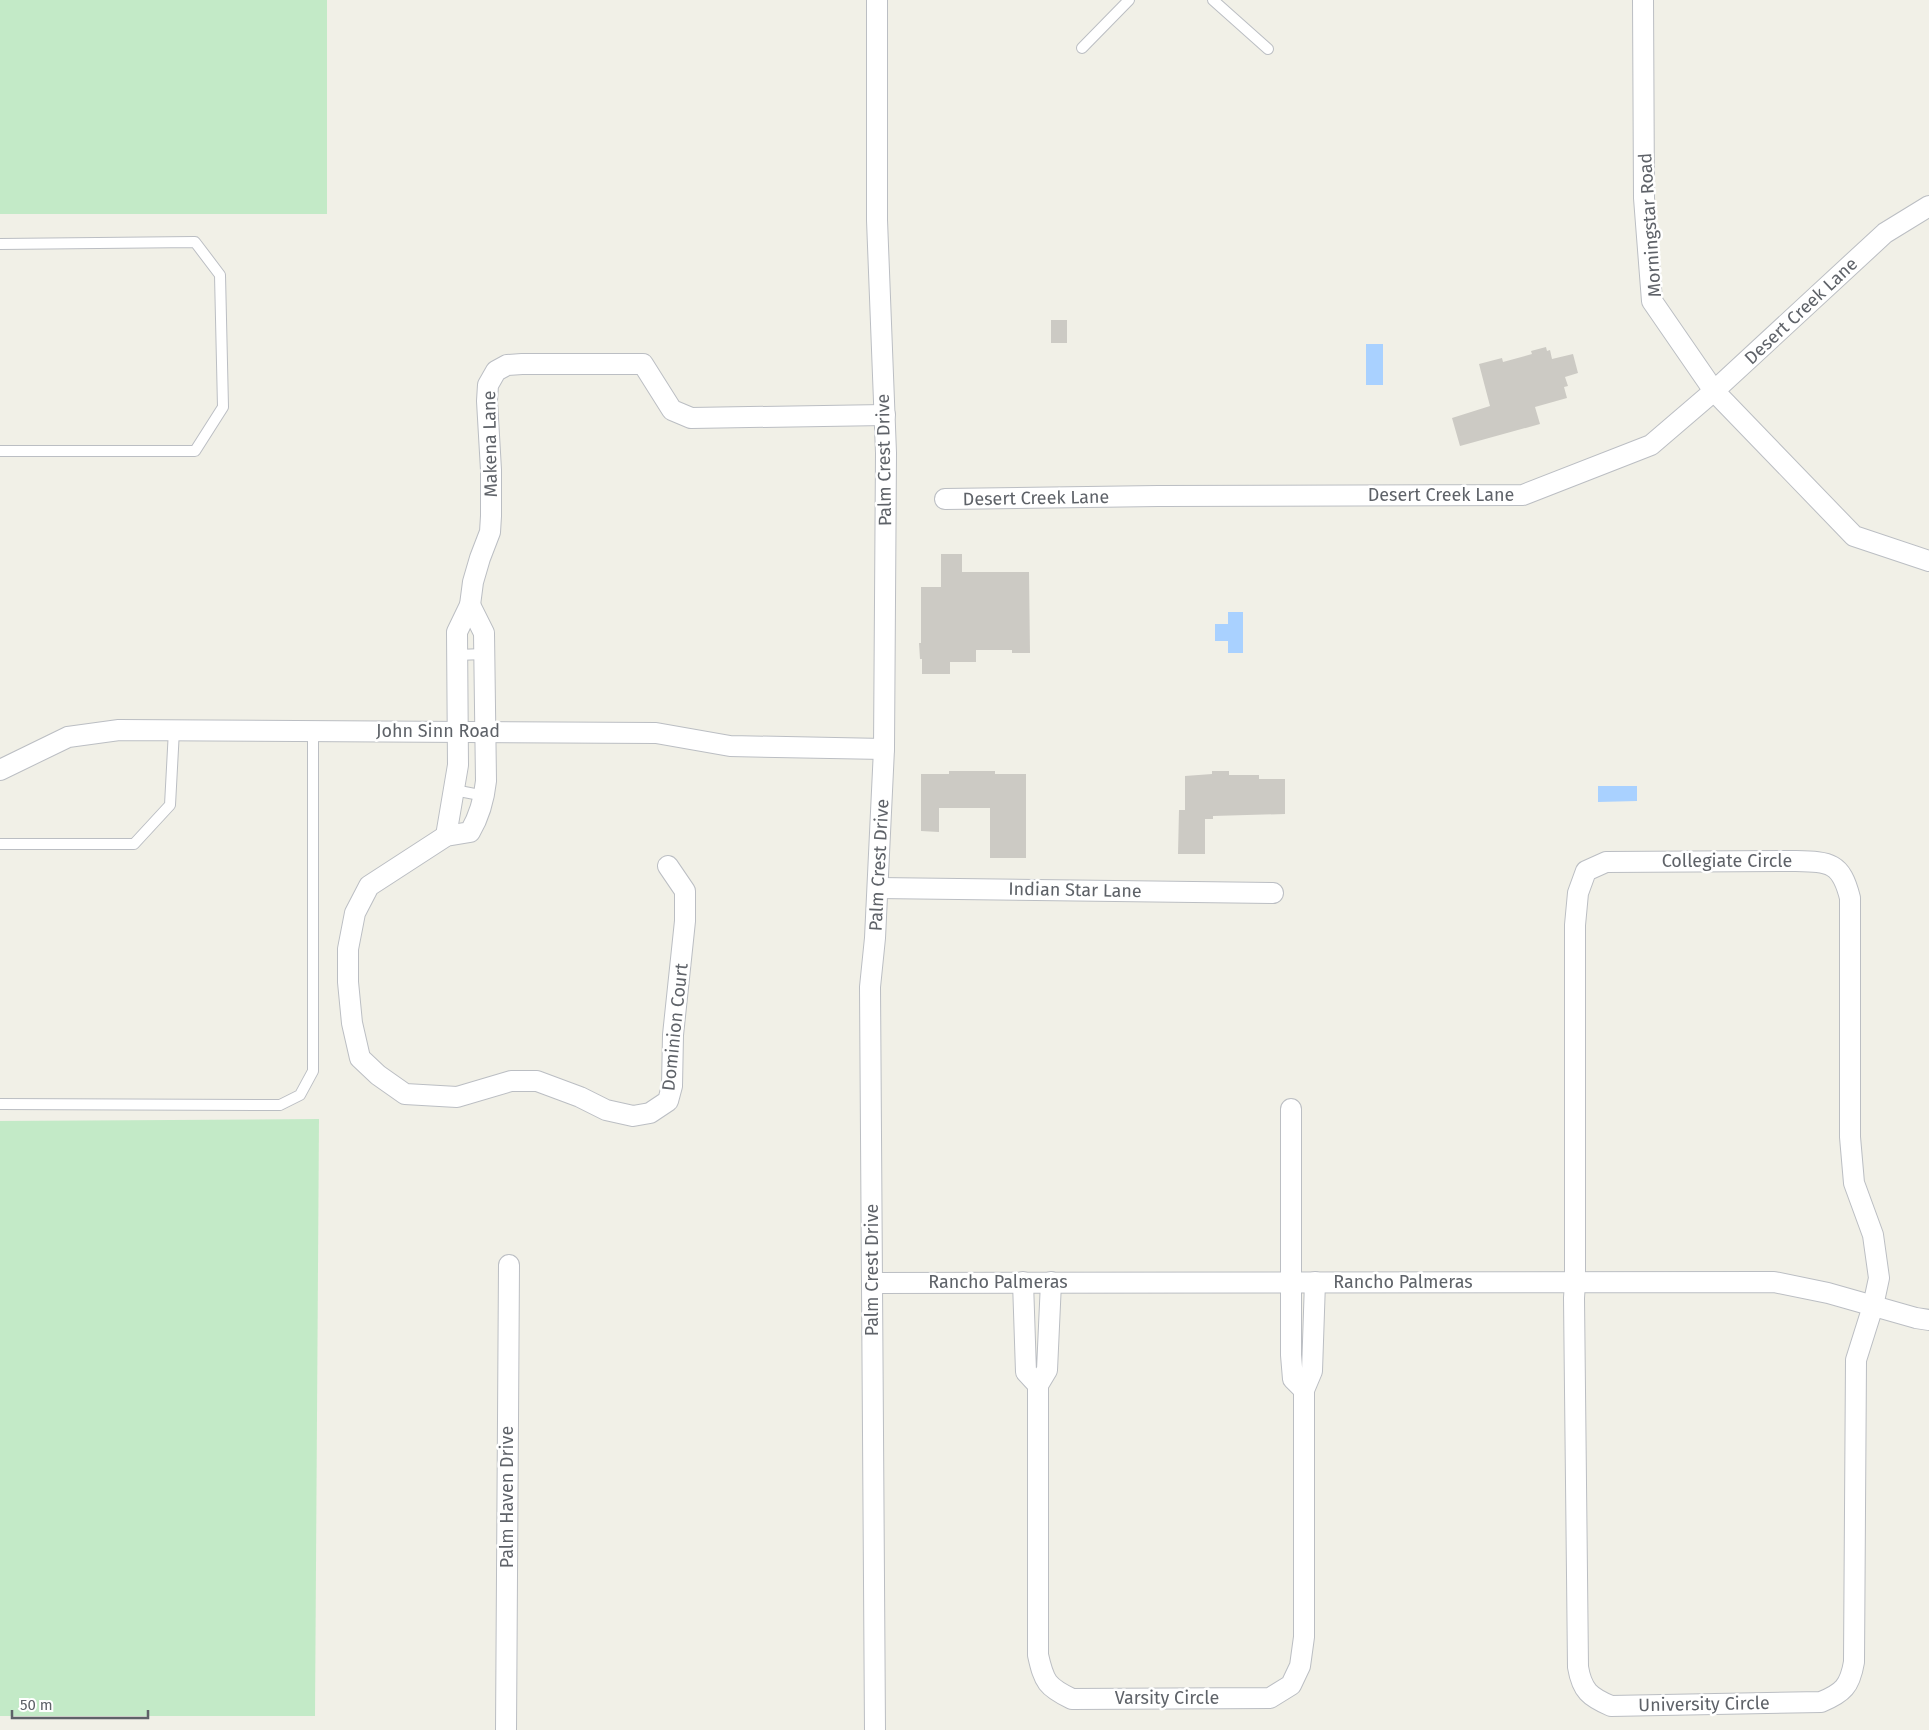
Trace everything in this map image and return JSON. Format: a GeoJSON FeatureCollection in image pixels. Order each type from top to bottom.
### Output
{"type":"FeatureCollection","features":[{"type":"Feature","properties":{"kind":"street","name":"Palm Crest Drive"},"geometry":{"type":"LineString","coordinates":[[875,1730],[870,987],[878,888],[884,749],[886,453],[877,220],[877,0]]}},
{"type":"Feature","properties":{"kind":"street","name":"Morningstar Road"},"geometry":{"type":"LineString","coordinates":[[1643,0],[1644,198],[1652,301],[1714,391],[1854,536],[1929,561]]}},
{"type":"Feature","properties":{"kind":"street","name":"Desert Creek Lane"},"geometry":{"type":"LineString","coordinates":[[945,499],[1158,496],[1523,495],[1651,445],[1714,391],[1885,233],[1929,206]]}},
{"type":"Feature","properties":{"kind":"street","name":"Makena Lane"},"geometry":{"type":"LineString","coordinates":[[456,730],[456,632],[470,605],[480,558],[490,532],[491,470],[487,402],[488,385],[496,371],[507,365],[522,364],[643,364],[672,410],[691,418],[885,415]]}},
{"type":"Feature","properties":{"kind":"street"},"geometry":{"type":"LineString","coordinates":[[470,605],[484,633],[485,731]]}},
{"type":"Feature","properties":{"kind":"street","name":"John Sinn Road"},"geometry":{"type":"LineString","coordinates":[[0,770],[68,737],[119,730],[656,732],[730,746],[884,749]]}},
{"type":"Feature","properties":{"kind":"street"},"geometry":{"type":"LineString","coordinates":[[446,836],[458,765],[456,730]]}},
{"type":"Feature","properties":{"kind":"street","name":"Dominion Court"},"geometry":{"type":"LineString","coordinates":[[485,731],[485,796],[479,818],[470,832],[446,836],[369,886],[355,913],[348,949],[348,982],[352,1024],[360,1058],[378,1075],[405,1094],[457,1097],[511,1081],[537,1080],[580,1097],[606,1110],[633,1116],[650,1113],[668,1101],[672,1086],[673,1035],[685,921],[685,891],[668,866]]}},
{"type":"Feature","properties":{"kind":"street","name":"Collegiate Circle"},"geometry":{"type":"LineString","coordinates":[[1575,1283],[1575,926],[1578,893],[1586,871],[1606,862],[1819,862],[1837,868],[1846,883],[1850,898],[1850,1137],[1854,1183],[1873,1235],[1879,1278],[1874,1306]]}},
{"type":"Feature","properties":{"kind":"street","name":"Indian Star Lane"},"geometry":{"type":"LineString","coordinates":[[878,888],[1273,893]]}},
{"type":"Feature","properties":{"kind":"street","name":"Varsity Circle"},"geometry":{"type":"LineString","coordinates":[[1291,1109],[1291,1346],[1293,1379],[1304,1390]]}},
{"type":"Feature","properties":{"kind":"street","name":"Palm Haven Drive"},"geometry":{"type":"LineString","coordinates":[[506,1730],[508,1265]]}},
{"type":"Feature","properties":{"kind":"street"},"geometry":{"type":"LineString","coordinates":[[1023,1282],[1026,1372],[1038,1385]]}},
{"type":"Feature","properties":{"kind":"street","name":"Varsity Circle"},"geometry":{"type":"LineString","coordinates":[[1051,1282],[1047,1370],[1038,1385],[1038,1655],[1042,1674],[1053,1690],[1072,1699],[1270,1698],[1291,1684],[1300,1666],[1304,1637],[1304,1390],[1312,1371],[1315,1282]]}},
{"type":"Feature","properties":{"kind":"street","name":"Rancho Palmeras"},"geometry":{"type":"LineString","coordinates":[[872,1283],[1774,1282],[1828,1293],[1929,1320]]}},
{"type":"Feature","properties":{"kind":"street","name":"University Circle"},"geometry":{"type":"LineString","coordinates":[[1575,1283],[1578,1667],[1580,1682],[1593,1698],[1611,1706],[1820,1702],[1838,1695],[1851,1676],[1854,1662],[1856,1360],[1874,1306]]}},
{"type":"Feature","properties":{"kind":"street"},"geometry":{"type":"LineString","coordinates":[[1026,1345],[1048,1345]]}},
{"type":"Feature","properties":{"kind":"street"},"geometry":{"type":"LineString","coordinates":[[1291,1346],[1313,1346]]}},
{"type":"Feature","properties":{"kind":"lane"},"geometry":{"type":"LineString","coordinates":[[1082,48],[1129,0]]}},
{"type":"Feature","properties":{"kind":"lane"},"geometry":{"type":"LineString","coordinates":[[1213,0],[1268,49]]}},
{"type":"Feature","properties":{"kind":"lane"},"geometry":{"type":"LineString","coordinates":[[0,244],[195,242],[220,275],[222,406],[195,451],[0,451]]}},
{"type":"Feature","properties":{"kind":"lane"},"geometry":{"type":"LineString","coordinates":[[456,654],[484,654]]}},
{"type":"Feature","properties":{"kind":"lane"},"geometry":{"type":"LineString","coordinates":[[0,844],[134,844],[170,804],[174,730]]}},
{"type":"Feature","properties":{"kind":"lane"},"geometry":{"type":"LineString","coordinates":[[0,1104],[280,1105],[300,1095],[313,1071],[313,730]]}},
{"type":"Feature","properties":{"kind":"lane"},"geometry":{"type":"LineString","coordinates":[[454,790],[485,796]]}},
{"type":"Feature","properties":{"kind":"green space"},"geometry":{"type":"Polygon","coordinates":[[[0,0],[327,0],[327,214],[0,214],[0,0]]]}},
{"type":"Feature","properties":{"kind":"green space"},"geometry":{"type":"Polygon","coordinates":[[[319,1119],[315,1716],[0,1716],[0,1121],[319,1119]]]}},
{"type":"Feature","properties":{"kind":"water"},"geometry":{"type":"Polygon","coordinates":[[[1366,344],[1383,344],[1383,385],[1366,385],[1366,344]]]}},
{"type":"Feature","properties":{"kind":"water"},"geometry":{"type":"Polygon","coordinates":[[[1228,612],[1243,612],[1243,653],[1228,653],[1228,641],[1215,641],[1215,624],[1228,624],[1228,612]]]}},
{"type":"Feature","properties":{"kind":"water"},"geometry":{"type":"Polygon","coordinates":[[[1598,786],[1637,786],[1637,801],[1598,802],[1598,786]]]}},
{"type":"Feature","properties":{"kind":"building"},"geometry":{"type":"Polygon","coordinates":[[[1051,320],[1067,320],[1067,343],[1051,343],[1051,320]]]}},
{"type":"Feature","properties":{"kind":"building"},"geometry":{"type":"Polygon","coordinates":[[[1546,347],[1547,351],[1550,350],[1552,359],[1573,354],[1578,373],[1565,377],[1568,386],[1564,387],[1567,398],[1535,407],[1540,424],[1460,446],[1452,418],[1490,406],[1479,364],[1502,358],[1503,362],[1532,354],[1531,351],[1546,347]]]}},
{"type":"Feature","properties":{"kind":"building"},"geometry":{"type":"Polygon","coordinates":[[[941,554],[962,554],[962,572],[1029,572],[1030,653],[1012,653],[1012,650],[976,650],[976,662],[950,662],[950,674],[922,674],[919,643],[921,643],[921,587],[941,587],[941,554]]]}},
{"type":"Feature","properties":{"kind":"building"},"geometry":{"type":"Polygon","coordinates":[[[949,771],[995,771],[995,774],[1026,774],[1026,858],[990,858],[990,808],[939,808],[939,832],[921,831],[921,774],[949,774],[949,771]]]}},
{"type":"Feature","properties":{"kind":"building"},"geometry":{"type":"Polygon","coordinates":[[[1212,771],[1229,771],[1229,775],[1259,775],[1259,779],[1285,779],[1285,814],[1213,816],[1213,819],[1205,819],[1205,854],[1178,854],[1179,810],[1185,810],[1185,776],[1212,774],[1212,771]]]}}]}
